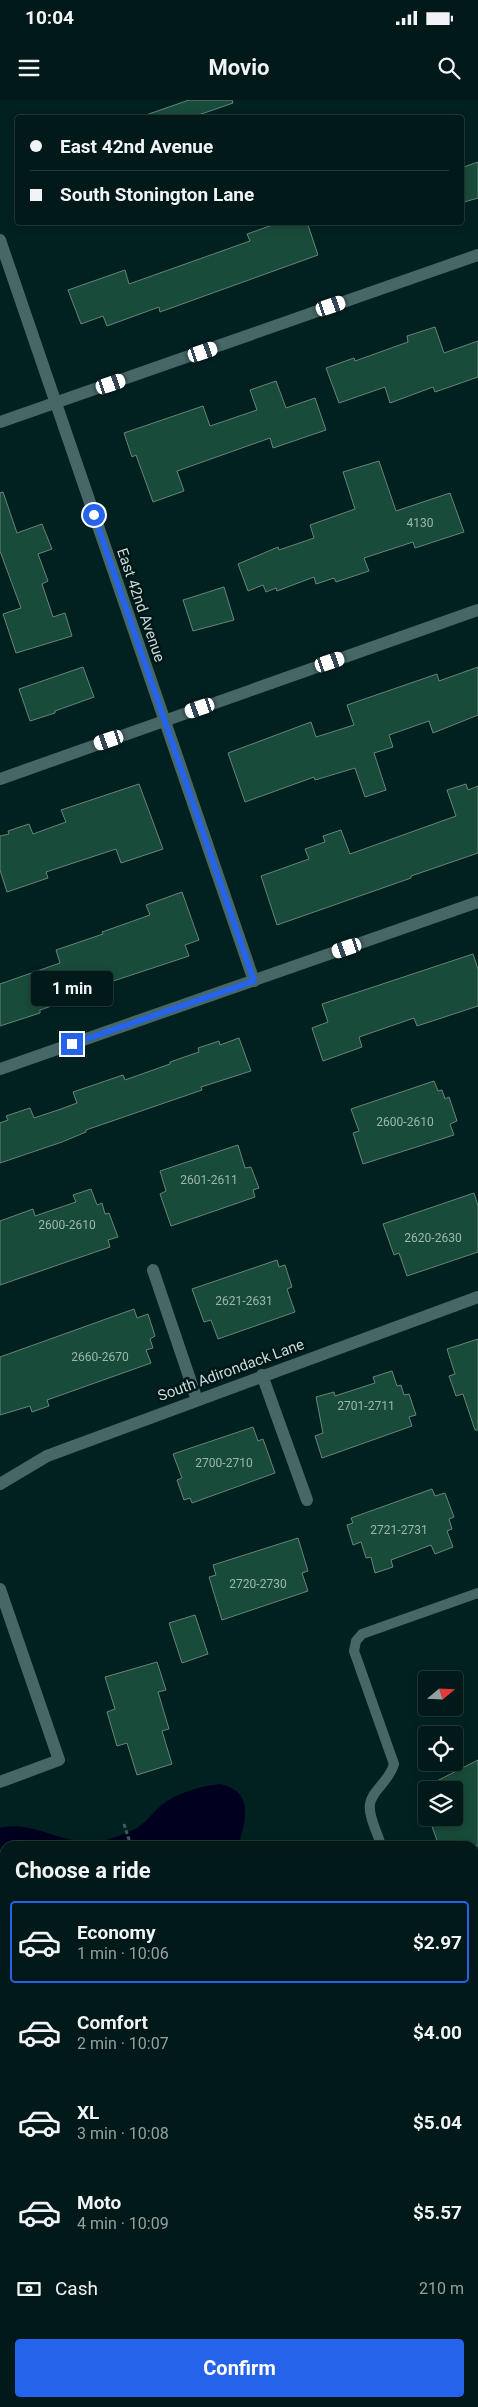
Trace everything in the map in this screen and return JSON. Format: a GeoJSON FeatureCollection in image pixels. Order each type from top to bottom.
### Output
{"type":"FeatureCollection","features":[{"type":"Feature","properties":{"kind":"street","name":"East 42nd Avenue"},"geometry":{"type":"LineString","coordinates":[[0,240],[163,721],[254,981]]}},
{"type":"Feature","properties":{"kind":"street"},"geometry":{"type":"LineString","coordinates":[[0,422],[478,255]]}},
{"type":"Feature","properties":{"kind":"street"},"geometry":{"type":"LineString","coordinates":[[0,779],[478,610]]}},
{"type":"Feature","properties":{"kind":"street"},"geometry":{"type":"LineString","coordinates":[[0,1069],[478,902]]}},
{"type":"Feature","properties":{"kind":"street"},"geometry":{"type":"LineString","coordinates":[[152,1270],[197,1400]]}},
{"type":"Feature","properties":{"kind":"street","name":"South Adirondack Lane"},"geometry":{"type":"LineString","coordinates":[[0,1484],[47,1456],[262,1375],[478,1297]]}},
{"type":"Feature","properties":{"kind":"street"},"geometry":{"type":"LineString","coordinates":[[262,1375],[307,1500]]}},
{"type":"Feature","properties":{"kind":"street"},"geometry":{"type":"LineString","coordinates":[[0,1589],[59,1760],[0,1782]]}},
{"type":"Feature","properties":{"kind":"lane"},"geometry":{"type":"LineString","coordinates":[[380,1841],[369,1806],[372,1796],[391,1774],[394,1764],[354,1651],[356,1642],[362,1634],[478,1593]]}},
{"type":"Feature","properties":{"kind":"path"},"geometry":{"type":"LineString","coordinates":[[124,1824],[129,1841]]}},
{"type":"Feature","properties":{"kind":"water"},"geometry":{"type":"Polygon","coordinates":[[[220,1784],[230,1787],[238,1792],[242,1798],[245,1805],[245,1813],[240,1840],[101,1841],[137,1828],[160,1806],[180,1794],[220,1784]]]}},
{"type":"Feature","properties":{"kind":"water"},"geometry":{"type":"Polygon","coordinates":[[[25,1827],[75,1841],[0,1841],[0,1828],[25,1827]]]}},
{"type":"Feature","properties":{"kind":"building"},"geometry":{"type":"Polygon","coordinates":[[[189,100],[232,100],[233,103],[199,115],[146,115],[189,100]]]}},
{"type":"Feature","properties":{"kind":"building"},"geometry":{"type":"Polygon","coordinates":[[[478,162],[478,198],[464,202],[464,167],[478,162]]]}},
{"type":"Feature","properties":{"kind":"building"},"geometry":{"type":"Polygon","coordinates":[[[272,225],[308,225],[318,255],[160,312],[159,307],[107,326],[103,316],[81,324],[68,290],[125,270],[129,284],[250,241],[247,234],[272,225]]]}},
{"type":"Feature","properties":{"kind":"building"},"geometry":{"type":"Polygon","coordinates":[[[435,327],[444,353],[478,341],[478,377],[435,392],[433,387],[390,403],[385,387],[339,403],[326,368],[354,358],[355,361],[408,342],[407,336],[435,327]]]}},
{"type":"Feature","properties":{"kind":"building"},"geometry":{"type":"Polygon","coordinates":[[[276,381],[286,408],[315,398],[326,430],[273,448],[270,438],[177,471],[184,491],[153,502],[136,455],[132,457],[124,433],[203,406],[210,426],[257,410],[250,390],[276,381]]]}},
{"type":"Feature","properties":{"kind":"building"},"geometry":{"type":"Polygon","coordinates":[[[379,461],[396,511],[450,493],[464,532],[415,548],[413,542],[364,558],[369,571],[336,582],[334,578],[316,584],[314,577],[277,591],[276,588],[266,592],[263,585],[248,591],[238,564],[278,547],[279,550],[314,538],[310,525],[355,509],[343,472],[379,461]]]}},
{"type":"Feature","properties":{"kind":"building"},"geometry":{"type":"Polygon","coordinates":[[[3,492],[17,533],[42,524],[52,549],[38,554],[48,581],[42,584],[53,617],[65,613],[72,636],[16,653],[3,614],[21,608],[0,551],[0,493],[3,492]]]}},
{"type":"Feature","properties":{"kind":"building"},"geometry":{"type":"Polygon","coordinates":[[[224,587],[234,620],[193,631],[183,600],[224,587]]]}},
{"type":"Feature","properties":{"kind":"building"},"geometry":{"type":"Polygon","coordinates":[[[83,667],[94,697],[30,721],[19,689],[83,667]]]}},
{"type":"Feature","properties":{"kind":"building"},"geometry":{"type":"Polygon","coordinates":[[[478,667],[478,715],[433,733],[429,721],[389,735],[393,747],[374,753],[386,790],[365,797],[355,768],[315,780],[314,777],[245,802],[228,753],[311,722],[316,737],[354,725],[347,705],[437,674],[439,681],[478,667]]]}},
{"type":"Feature","properties":{"kind":"building"},"geometry":{"type":"Polygon","coordinates":[[[139,784],[163,849],[121,863],[116,849],[46,872],[48,878],[7,892],[0,870],[0,836],[9,834],[8,831],[29,824],[33,834],[66,822],[61,810],[139,784]]]}},
{"type":"Feature","properties":{"kind":"building"},"geometry":{"type":"Polygon","coordinates":[[[466,784],[468,790],[478,786],[478,853],[277,925],[261,876],[309,859],[305,849],[325,842],[323,836],[341,830],[350,854],[456,816],[447,790],[466,784]]]}},
{"type":"Feature","properties":{"kind":"building"},"geometry":{"type":"Polygon","coordinates":[[[182,892],[199,940],[185,945],[189,956],[92,988],[65,999],[66,1001],[40,1010],[40,1013],[0,1026],[0,984],[60,963],[56,950],[150,915],[146,905],[182,892]]]}},
{"type":"Feature","properties":{"kind":"building"},"geometry":{"type":"Polygon","coordinates":[[[473,954],[478,969],[478,1006],[417,1026],[414,1018],[359,1037],[362,1047],[323,1061],[312,1028],[328,1022],[322,1004],[473,954]]]}},
{"type":"Feature","properties":{"kind":"building"},"geometry":{"type":"Polygon","coordinates":[[[239,1038],[251,1071],[201,1087],[202,1090],[86,1130],[86,1132],[62,1142],[0,1163],[0,1123],[8,1120],[6,1116],[30,1108],[34,1118],[61,1109],[77,1103],[73,1092],[123,1075],[125,1080],[199,1052],[198,1048],[219,1041],[220,1045],[239,1038]]]}},
{"type":"Feature","properties":{"kind":"building"},"geometry":{"type":"Polygon","coordinates":[[[434,1081],[438,1091],[442,1090],[445,1099],[449,1097],[457,1121],[450,1124],[454,1135],[363,1164],[353,1133],[359,1131],[351,1109],[434,1081]]]}},
{"type":"Feature","properties":{"kind":"building"},"geometry":{"type":"Polygon","coordinates":[[[238,1145],[245,1168],[251,1167],[259,1188],[253,1190],[255,1197],[171,1226],[160,1194],[166,1191],[160,1171],[238,1145]]]}},
{"type":"Feature","properties":{"kind":"building"},"geometry":{"type":"Polygon","coordinates":[[[91,1189],[97,1205],[102,1203],[105,1214],[109,1213],[118,1237],[108,1240],[110,1247],[0,1285],[0,1221],[33,1209],[35,1216],[76,1202],[73,1195],[91,1189]]]}},
{"type":"Feature","properties":{"kind":"building"},"geometry":{"type":"Polygon","coordinates":[[[474,1193],[478,1206],[478,1252],[407,1276],[399,1253],[394,1255],[383,1224],[474,1193]]]}},
{"type":"Feature","properties":{"kind":"building"},"geometry":{"type":"Polygon","coordinates":[[[277,1260],[279,1267],[285,1265],[292,1287],[287,1289],[295,1312],[218,1339],[211,1320],[204,1322],[192,1289],[277,1260]]]}},
{"type":"Feature","properties":{"kind":"building"},"geometry":{"type":"Polygon","coordinates":[[[134,1309],[137,1318],[148,1314],[155,1336],[150,1339],[153,1348],[146,1350],[151,1363],[47,1400],[49,1406],[32,1412],[30,1406],[0,1415],[0,1357],[134,1309]]]}},
{"type":"Feature","properties":{"kind":"building"},"geometry":{"type":"Polygon","coordinates":[[[478,1339],[478,1430],[475,1430],[463,1394],[456,1396],[449,1376],[455,1374],[447,1349],[478,1339]]]}},
{"type":"Feature","properties":{"kind":"building"},"geometry":{"type":"Polygon","coordinates":[[[392,1371],[397,1386],[401,1385],[404,1395],[409,1394],[416,1415],[409,1417],[412,1426],[322,1458],[315,1436],[323,1433],[316,1397],[334,1392],[335,1396],[375,1383],[373,1377],[392,1371]]]}},
{"type":"Feature","properties":{"kind":"building"},"geometry":{"type":"Polygon","coordinates":[[[253,1427],[258,1441],[263,1439],[275,1473],[192,1503],[190,1498],[184,1500],[177,1480],[182,1478],[173,1454],[253,1427]]]}},
{"type":"Feature","properties":{"kind":"building"},"geometry":{"type":"Polygon","coordinates":[[[432,1489],[435,1496],[445,1493],[454,1517],[449,1519],[452,1529],[447,1531],[453,1547],[435,1554],[431,1545],[391,1560],[393,1567],[375,1573],[371,1557],[366,1558],[361,1542],[353,1545],[347,1525],[353,1523],[351,1518],[432,1489]]]}},
{"type":"Feature","properties":{"kind":"building"},"geometry":{"type":"Polygon","coordinates":[[[298,1538],[308,1571],[302,1573],[308,1591],[222,1620],[209,1577],[216,1575],[213,1565],[298,1538]]]}},
{"type":"Feature","properties":{"kind":"building"},"geometry":{"type":"Polygon","coordinates":[[[195,1615],[208,1654],[182,1663],[169,1623],[195,1615]]]}},
{"type":"Feature","properties":{"kind":"building"},"geometry":{"type":"Polygon","coordinates":[[[157,1662],[166,1690],[158,1692],[169,1729],[162,1731],[172,1764],[137,1775],[127,1743],[117,1746],[107,1712],[115,1709],[105,1677],[157,1662]]]}},
{"type":"Feature","properties":{"kind":"building"},"geometry":{"type":"Polygon","coordinates":[[[478,1760],[478,1841],[437,1841],[432,1826],[463,1826],[463,1781],[437,1781],[456,1771],[463,1771],[463,1768],[478,1760]]]}},
{"type":"Feature","properties":{"kind":"route"},"geometry":{"type":"LineString","coordinates":[[72,1044],[254,981],[163,721],[94,515]]}}]}
